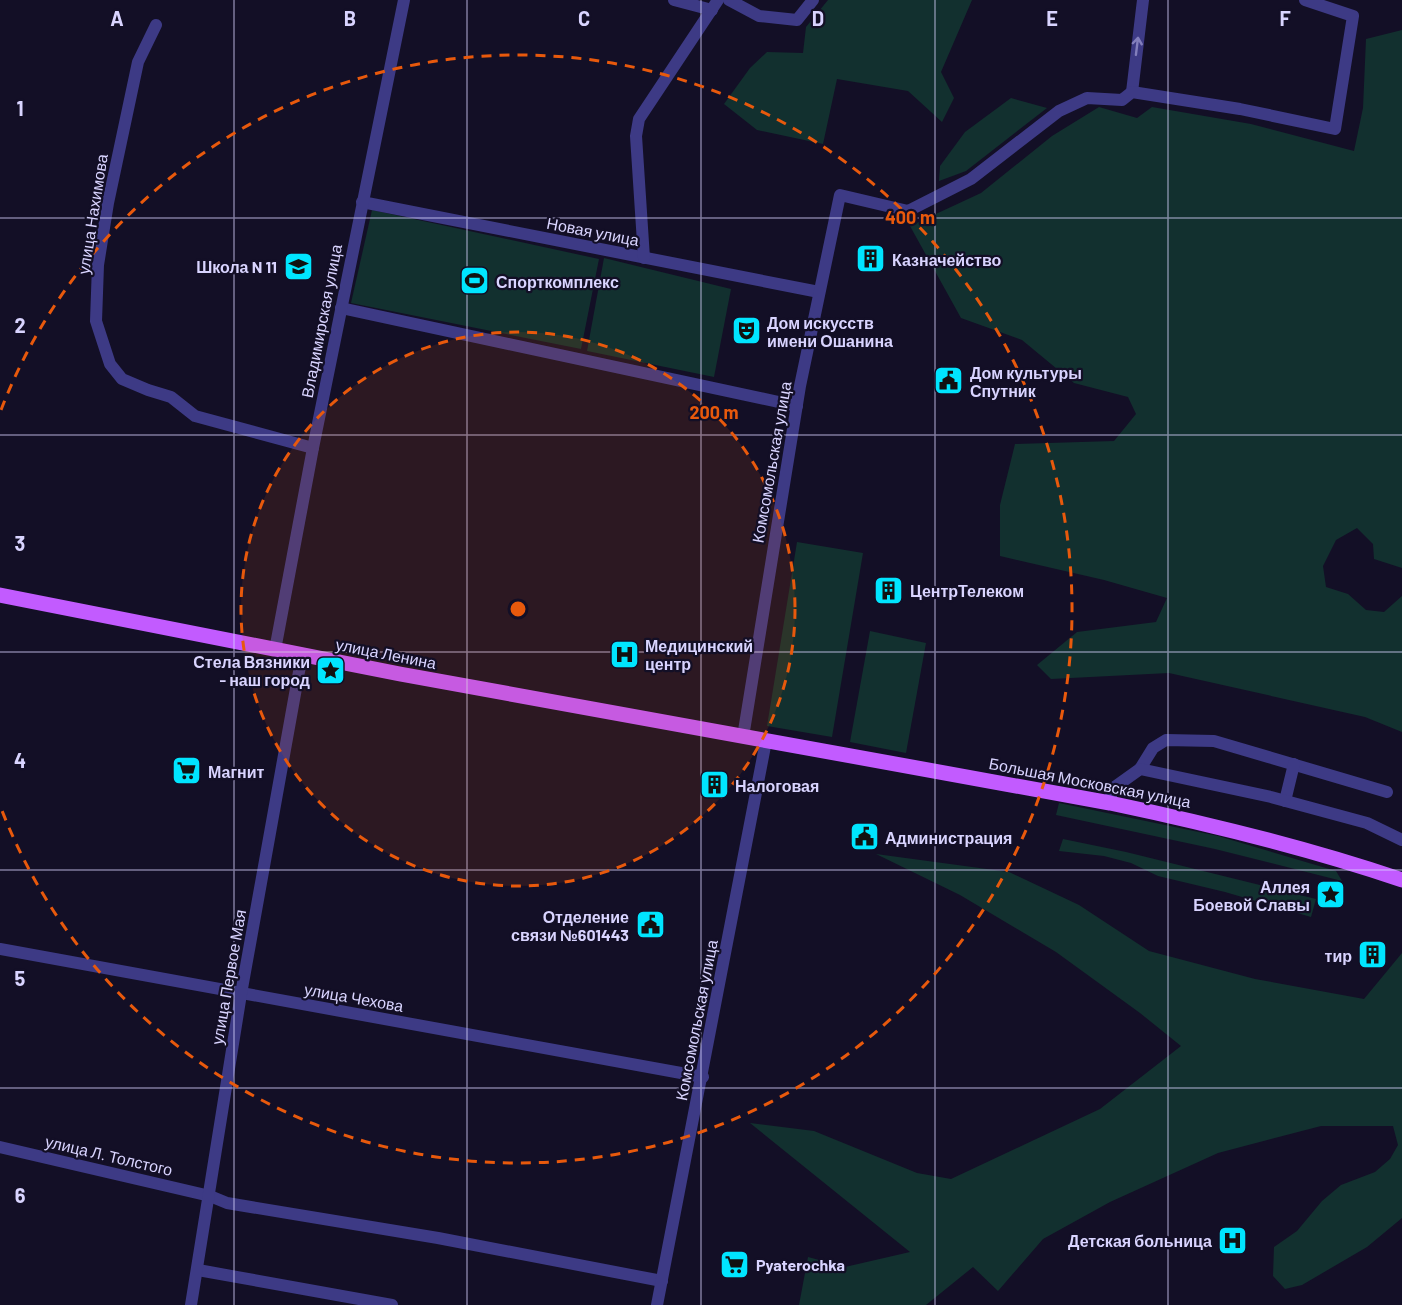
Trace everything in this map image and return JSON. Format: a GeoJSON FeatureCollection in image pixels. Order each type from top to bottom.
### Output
{"type":"FeatureCollection","features":[{"type":"Feature","properties":{"kind":"main road","name":"улица Ленина"},"geometry":{"type":"LineString","coordinates":[[0,595],[302,656],[766,741]]}},
{"type":"Feature","properties":{"kind":"main road","name":"Большая Московская улица"},"geometry":{"type":"LineString","coordinates":[[766,741],[1110,803],[1222,827],[1334,856],[1402,880]]}},
{"type":"Feature","properties":{"kind":"street","name":"Владимирская улица"},"geometry":{"type":"LineString","coordinates":[[275,650],[313,448],[404,0]]}},
{"type":"Feature","properties":{"kind":"street"},"geometry":{"type":"LineString","coordinates":[[644,258],[636,136],[639,119],[715,5],[674,0]]}},
{"type":"Feature","properties":{"kind":"street"},"geometry":{"type":"LineString","coordinates":[[729,0],[759,16],[797,20],[813,0]]}},
{"type":"Feature","properties":{"kind":"street"},"geometry":{"type":"LineString","coordinates":[[1143,0],[1132,92],[1240,109],[1335,129],[1353,16],[1305,0]]}},
{"type":"Feature","properties":{"kind":"street","name":"улица Нахимова"},"geometry":{"type":"LineString","coordinates":[[156,25],[138,62],[98,265],[96,321],[110,364],[122,379],[171,397],[195,416],[313,448]]}},
{"type":"Feature","properties":{"kind":"street","name":"Комсомольская улица"},"geometry":{"type":"LineString","coordinates":[[743,737],[797,406],[840,195],[908,210],[971,179],[1059,111],[1087,98],[1122,100],[1132,92]]}},
{"type":"Feature","properties":{"kind":"street","name":"Новая улица"},"geometry":{"type":"LineString","coordinates":[[362,202],[819,292]]}},
{"type":"Feature","properties":{"kind":"street"},"geometry":{"type":"LineString","coordinates":[[341,308],[797,406]]}},
{"type":"Feature","properties":{"kind":"street","name":"улица Первое Мая"},"geometry":{"type":"LineString","coordinates":[[191,1305],[241,994],[302,656]]}},
{"type":"Feature","properties":{"kind":"street"},"geometry":{"type":"LineString","coordinates":[[1110,803],[1112,789],[1140,769],[1153,748],[1166,740],[1214,741],[1387,792]]}},
{"type":"Feature","properties":{"kind":"street","name":"Комсомольская улица"},"geometry":{"type":"LineString","coordinates":[[657,1305],[703,1077],[766,741]]}},
{"type":"Feature","properties":{"kind":"street"},"geometry":{"type":"LineString","coordinates":[[1285,801],[1294,764]]}},
{"type":"Feature","properties":{"kind":"street"},"geometry":{"type":"LineString","coordinates":[[1140,769],[1285,801],[1367,823],[1402,840]]}},
{"type":"Feature","properties":{"kind":"street","name":"улица Чехова"},"geometry":{"type":"LineString","coordinates":[[0,949],[703,1077]]}},
{"type":"Feature","properties":{"kind":"street","name":"улица Л. Толстого"},"geometry":{"type":"LineString","coordinates":[[0,1147],[210,1196],[227,1203],[438,1238],[662,1281]]}},
{"type":"Feature","properties":{"kind":"street"},"geometry":{"type":"LineString","coordinates":[[198,1270],[392,1305]]}},
{"type":"Feature","properties":{"kind":"green space"},"geometry":{"type":"Polygon","coordinates":[[[828,0],[972,0],[941,72],[954,98],[942,122],[908,91],[837,79],[823,144],[757,130],[724,104],[750,68],[767,52],[803,53],[806,27],[828,0]]]}},
{"type":"Feature","properties":{"kind":"green space"},"geometry":{"type":"Polygon","coordinates":[[[1402,30],[1402,568],[1374,559],[1373,544],[1357,528],[1336,540],[1323,566],[1326,587],[1348,594],[1366,610],[1384,612],[1402,596],[1402,732],[1365,717],[1169,673],[1051,679],[1037,665],[1077,632],[1156,622],[1167,598],[1104,580],[1000,556],[1000,505],[1015,444],[1114,441],[1136,414],[1128,397],[1074,383],[1022,340],[961,318],[910,226],[981,193],[1052,136],[1099,107],[1137,118],[1152,107],[1251,124],[1354,151],[1363,108],[1366,39],[1402,30]]]}},
{"type":"Feature","properties":{"kind":"green space"},"geometry":{"type":"Polygon","coordinates":[[[1011,98],[1047,108],[966,171],[939,181],[940,166],[965,132],[1011,98]]]}},
{"type":"Feature","properties":{"kind":"green space","name":"Спорткомплекс"},"geometry":{"type":"Polygon","coordinates":[[[372,210],[599,259],[581,349],[351,303],[372,210]]]}},
{"type":"Feature","properties":{"kind":"green space"},"geometry":{"type":"Polygon","coordinates":[[[604,258],[731,289],[714,377],[587,351],[604,258]]]}},
{"type":"Feature","properties":{"kind":"green space"},"geometry":{"type":"Polygon","coordinates":[[[797,542],[863,553],[832,737],[767,726],[797,542]]]}},
{"type":"Feature","properties":{"kind":"green space"},"geometry":{"type":"Polygon","coordinates":[[[870,631],[926,643],[906,753],[850,742],[870,631]]]}},
{"type":"Feature","properties":{"kind":"green space"},"geometry":{"type":"Polygon","coordinates":[[[1059,803],[1218,836],[1336,871],[1342,881],[1215,849],[1056,815],[1059,803]]]}},
{"type":"Feature","properties":{"kind":"green space"},"geometry":{"type":"Polygon","coordinates":[[[1063,839],[1126,852],[1316,899],[1311,917],[1225,892],[1158,876],[1131,863],[1104,856],[1059,851],[1063,839]]]}},
{"type":"Feature","properties":{"kind":"green space"},"geometry":{"type":"Polygon","coordinates":[[[876,854],[1009,872],[1079,905],[1149,951],[1255,979],[1364,999],[1402,953],[1402,1218],[1367,1247],[1302,1285],[1285,1289],[1273,1276],[1274,1247],[1297,1231],[1322,1201],[1341,1185],[1375,1172],[1390,1159],[1398,1145],[1393,1126],[1321,1126],[1218,1153],[1110,1202],[1043,1239],[998,1291],[973,1267],[926,1305],[799,1305],[808,1257],[845,1267],[910,1252],[750,1123],[814,1131],[917,1173],[951,1179],[1100,1109],[1181,1046],[1056,952],[960,895],[876,854]]]}},
{"type":"Feature","properties":{"kind":"place","name":"Казначейство"},"geometry":{"type":"Point","coordinates":[871,259]}},
{"type":"Feature","properties":{"kind":"place","name":"Школа N 11"},"geometry":{"type":"Point","coordinates":[298,266]}},
{"type":"Feature","properties":{"kind":"place","name":"Спорткомплекс"},"geometry":{"type":"Point","coordinates":[475,281]}},
{"type":"Feature","properties":{"kind":"place","name":"Дом искусств имени Ошанина"},"geometry":{"type":"Point","coordinates":[746,331]}},
{"type":"Feature","properties":{"kind":"place","name":"Дом культуры Спутник"},"geometry":{"type":"Point","coordinates":[949,381]}},
{"type":"Feature","properties":{"kind":"place","name":"ЦентрТелеком"},"geometry":{"type":"Point","coordinates":[889,590]}},
{"type":"Feature","properties":{"kind":"place","name":"Медицинский центр"},"geometry":{"type":"Point","coordinates":[624,654]}},
{"type":"Feature","properties":{"kind":"place","name":"Стела Вязники - наш город"},"geometry":{"type":"Point","coordinates":[331,670]}},
{"type":"Feature","properties":{"kind":"place","name":"Магнит"},"geometry":{"type":"Point","coordinates":[187,771]}},
{"type":"Feature","properties":{"kind":"place","name":"Налоговая"},"geometry":{"type":"Point","coordinates":[714,785]}},
{"type":"Feature","properties":{"kind":"place","name":"Администрация"},"geometry":{"type":"Point","coordinates":[864,837]}},
{"type":"Feature","properties":{"kind":"place","name":"Аллея Боевой Славы"},"geometry":{"type":"Point","coordinates":[1331,895]}},
{"type":"Feature","properties":{"kind":"place","name":"Отделение связи №601443"},"geometry":{"type":"Point","coordinates":[650,925]}},
{"type":"Feature","properties":{"kind":"place","name":"тир"},"geometry":{"type":"Point","coordinates":[1373,955]}},
{"type":"Feature","properties":{"kind":"place","name":"Детская больница"},"geometry":{"type":"Point","coordinates":[1233,1240]}},
{"type":"Feature","properties":{"kind":"place","name":"Pyaterochka"},"geometry":{"type":"Point","coordinates":[735,1264]}}]}
